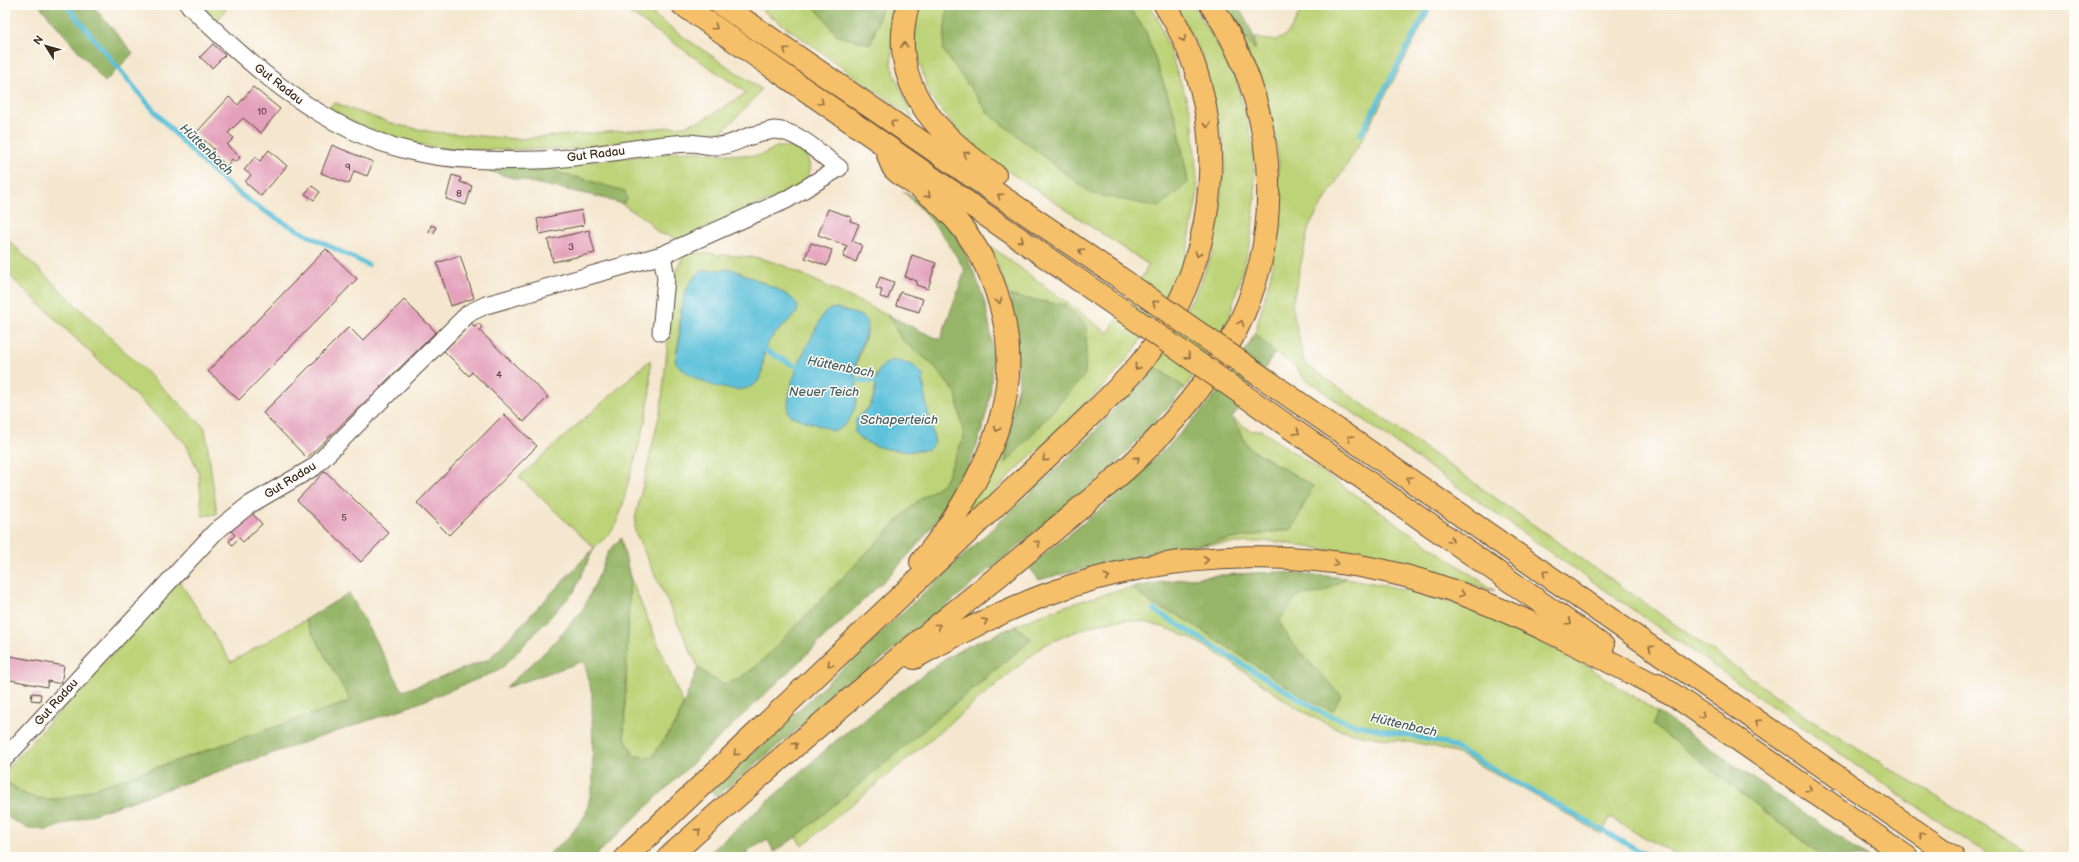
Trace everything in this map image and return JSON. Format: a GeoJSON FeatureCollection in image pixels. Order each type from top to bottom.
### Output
{"type":"FeatureCollection","features":[{"type":"Feature","properties":{"kind":"highway"},"geometry":{"type":"LineString","coordinates":[[683,5],[1907,857]]}},
{"type":"Feature","properties":{"kind":"highway"},"geometry":{"type":"LineString","coordinates":[[722,5],[1113,273],[1953,857]]}},
{"type":"Feature","properties":{"kind":"highway"},"geometry":{"type":"LineString","coordinates":[[908,5],[904,29],[904,47],[909,80],[915,96],[936,126],[954,144],[1018,191],[1032,218]]}},
{"type":"Feature","properties":{"kind":"highway"},"geometry":{"type":"LineString","coordinates":[[626,857],[1131,375],[1148,353],[1178,306],[1190,279],[1202,243],[1209,200],[1211,158],[1205,110],[1197,74],[1187,47],[1165,5]]}},
{"type":"Feature","properties":{"kind":"highway"},"geometry":{"type":"LineString","coordinates":[[669,857],[749,784],[864,686],[1063,523],[1142,454],[1193,399],[1219,363],[1238,330],[1256,278],[1265,235],[1268,192],[1262,130],[1252,93],[1234,43],[1211,5]]}},
{"type":"Feature","properties":{"kind":"highway"},"geometry":{"type":"LineString","coordinates":[[858,637],[934,546],[970,489],[983,464],[1000,418],[1006,393],[1008,371],[1005,325],[991,277],[979,252],[949,212],[894,168],[885,146]]}},
{"type":"Feature","properties":{"kind":"highway"},"geometry":{"type":"LineString","coordinates":[[864,686],[964,631],[1045,595],[1088,581],[1167,564],[1252,557],[1294,558],[1370,568],[1416,579],[1452,590],[1530,623],[1670,693]]}},
{"type":"Feature","properties":{"kind":"street","name":"Gut Radau"},"geometry":{"type":"LineString","coordinates":[[5,758],[215,532],[250,505],[314,467],[469,313],[486,305],[662,255],[786,200],[840,168],[793,135],[774,130],[752,135],[735,143],[717,146],[690,143],[565,158],[504,160],[440,156],[410,151],[372,139],[340,125],[303,104],[270,79],[188,5]]}},
{"type":"Feature","properties":{"kind":"street"},"geometry":{"type":"LineString","coordinates":[[661,332],[666,278],[662,255]]}},
{"type":"Feature","properties":{"kind":"green space"},"geometry":{"type":"Polygon","coordinates":[[[39,5],[92,5],[133,53],[105,82],[39,5]]]}},
{"type":"Feature","properties":{"kind":"green space"},"geometry":{"type":"Polygon","coordinates":[[[198,5],[229,5],[216,22],[198,5]]]}},
{"type":"Feature","properties":{"kind":"green space"},"geometry":{"type":"Polygon","coordinates":[[[618,5],[640,5],[685,38],[761,89],[754,99],[725,129],[709,134],[649,138],[576,149],[453,150],[409,143],[363,127],[328,110],[334,102],[397,125],[433,132],[517,139],[684,126],[704,119],[747,93],[618,5]]]}},
{"type":"Feature","properties":{"kind":"green space"},"geometry":{"type":"Polygon","coordinates":[[[755,5],[813,5],[839,36],[871,44],[883,5],[895,5],[891,65],[913,118],[755,5]]]}},
{"type":"Feature","properties":{"kind":"green space"},"geometry":{"type":"Polygon","coordinates":[[[813,5],[883,5],[871,44],[838,36],[813,5]]]}},
{"type":"Feature","properties":{"kind":"green space"},"geometry":{"type":"Polygon","coordinates":[[[917,5],[947,5],[945,7],[1188,183],[1178,125],[1145,30],[1127,5],[1149,5],[1160,23],[1192,115],[1198,192],[1185,262],[1155,317],[1135,349],[1113,377],[958,526],[1008,419],[1019,382],[1005,463],[1065,305],[1010,296],[989,245],[1108,333],[1149,265],[973,148],[930,97],[914,44],[917,5]]]}},
{"type":"Feature","properties":{"kind":"green space"},"geometry":{"type":"Polygon","coordinates":[[[947,5],[1127,5],[1145,30],[1178,125],[1188,183],[1159,207],[1092,194],[989,114],[943,50],[947,5]]]}},
{"type":"Feature","properties":{"kind":"green space"},"geometry":{"type":"Polygon","coordinates":[[[1175,5],[1193,5],[1234,72],[1254,148],[1255,199],[1251,240],[1229,318],[1185,388],[1153,365],[1194,296],[1212,255],[1226,158],[1204,59],[1175,5]]]}},
{"type":"Feature","properties":{"kind":"green space"},"geometry":{"type":"Polygon","coordinates":[[[1224,5],[1236,5],[1240,10],[1252,32],[1255,50],[1235,23],[1224,5]]]}},
{"type":"Feature","properties":{"kind":"green space"},"geometry":{"type":"Polygon","coordinates":[[[1304,5],[1433,5],[1362,140],[1309,226],[1292,305],[1304,363],[1809,719],[2036,857],[1993,857],[1964,839],[1632,609],[1303,377],[1295,366],[1275,353],[1255,333],[1272,270],[1279,164],[1275,137],[1260,82],[1234,23],[1255,49],[1255,37],[1266,40],[1275,40],[1287,34],[1304,5]]]}},
{"type":"Feature","properties":{"kind":"green space"},"geometry":{"type":"Polygon","coordinates":[[[776,147],[793,147],[800,150],[807,157],[809,162],[809,171],[803,183],[789,192],[680,239],[658,233],[648,221],[622,204],[627,200],[592,181],[560,173],[548,166],[686,151],[755,156],[762,155],[776,147]]]}},
{"type":"Feature","properties":{"kind":"green space"},"geometry":{"type":"Polygon","coordinates":[[[469,163],[548,166],[560,173],[625,191],[627,200],[622,204],[603,198],[507,176],[469,163]]]}},
{"type":"Feature","properties":{"kind":"green space"},"geometry":{"type":"Polygon","coordinates":[[[903,191],[937,215],[956,236],[981,290],[988,319],[992,347],[992,376],[988,405],[981,433],[971,461],[957,488],[935,522],[891,574],[594,857],[545,857],[569,837],[586,814],[593,783],[592,694],[584,661],[505,688],[547,650],[582,611],[608,552],[621,538],[630,577],[624,736],[634,756],[652,757],[677,721],[698,667],[710,677],[723,684],[737,680],[756,667],[915,503],[944,483],[964,437],[956,393],[931,363],[902,340],[887,315],[940,340],[965,271],[937,228],[903,191]]]}},
{"type":"Feature","properties":{"kind":"green space"},"geometry":{"type":"Polygon","coordinates":[[[5,237],[205,428],[217,514],[202,516],[199,473],[186,444],[5,271],[5,237]]]}},
{"type":"Feature","properties":{"kind":"green space"},"geometry":{"type":"Polygon","coordinates":[[[686,252],[760,258],[785,266],[887,315],[902,340],[931,363],[956,393],[964,437],[944,483],[915,503],[756,667],[737,680],[723,684],[710,677],[698,667],[635,532],[635,519],[661,408],[675,272],[686,252]],[[732,269],[701,271],[688,289],[681,307],[676,353],[762,372],[765,349],[770,339],[797,313],[793,299],[777,289],[732,269]],[[837,308],[824,313],[797,368],[788,412],[791,416],[835,431],[857,390],[855,369],[867,332],[868,322],[861,316],[837,308]],[[923,375],[876,376],[875,390],[872,401],[866,410],[856,420],[860,440],[888,449],[909,451],[919,451],[935,443],[925,398],[923,375]]]}},
{"type":"Feature","properties":{"kind":"green space"},"geometry":{"type":"Polygon","coordinates":[[[1010,296],[1065,305],[1087,326],[1085,375],[1005,464],[1019,382],[1010,296]]]}},
{"type":"Feature","properties":{"kind":"green space"},"geometry":{"type":"Polygon","coordinates":[[[1255,333],[1275,353],[1232,418],[1249,448],[1313,486],[1292,529],[1133,557],[1039,580],[1029,567],[1113,499],[1168,446],[1209,403],[1235,370],[1255,333]]]}},
{"type":"Feature","properties":{"kind":"green space"},"geometry":{"type":"Polygon","coordinates":[[[650,360],[650,393],[648,408],[621,510],[613,529],[594,548],[519,477],[650,360]]]}},
{"type":"Feature","properties":{"kind":"green space"},"geometry":{"type":"Polygon","coordinates":[[[1153,365],[1185,388],[1113,467],[716,797],[712,791],[1089,438],[1153,365]]]}},
{"type":"Feature","properties":{"kind":"green space"},"geometry":{"type":"Polygon","coordinates":[[[1232,418],[1251,431],[1261,430],[1495,591],[1404,563],[1272,541],[1186,546],[1292,529],[1313,486],[1249,448],[1232,418]]]}},
{"type":"Feature","properties":{"kind":"green space"},"geometry":{"type":"Polygon","coordinates":[[[594,548],[574,592],[500,670],[411,706],[47,830],[29,829],[5,816],[5,779],[12,786],[26,795],[41,799],[67,798],[351,701],[305,620],[349,593],[403,691],[489,659],[594,548]]]}},
{"type":"Feature","properties":{"kind":"green space"},"geometry":{"type":"Polygon","coordinates":[[[1281,572],[1346,578],[1392,587],[1443,600],[1486,616],[1580,661],[1657,712],[1653,725],[1824,857],[1680,857],[1610,818],[1601,834],[1533,794],[1458,754],[1432,746],[1371,737],[1341,730],[1327,724],[1280,697],[1236,666],[1190,638],[1165,628],[1138,621],[1126,620],[1102,623],[1044,645],[802,846],[796,837],[1032,639],[1015,626],[1048,612],[1080,601],[1145,585],[1211,576],[1281,572]]]}},
{"type":"Feature","properties":{"kind":"green space"},"geometry":{"type":"Polygon","coordinates":[[[1281,572],[1346,578],[1322,593],[1298,595],[1279,621],[1291,642],[1341,695],[1333,711],[1307,699],[1180,616],[1153,605],[1132,588],[1169,581],[1206,577],[1281,572]]]}},
{"type":"Feature","properties":{"kind":"green space"},"geometry":{"type":"Polygon","coordinates":[[[630,577],[683,704],[677,721],[652,757],[634,756],[624,736],[630,577]]]}},
{"type":"Feature","properties":{"kind":"green space"},"geometry":{"type":"Polygon","coordinates":[[[179,580],[231,662],[305,620],[351,701],[67,798],[41,799],[26,795],[12,786],[5,779],[5,771],[179,580]]]}},
{"type":"Feature","properties":{"kind":"green space"},"geometry":{"type":"Polygon","coordinates":[[[1015,626],[1032,639],[796,837],[774,852],[768,840],[746,851],[749,857],[705,857],[839,738],[897,694],[944,659],[968,646],[1015,626]]]}},
{"type":"Feature","properties":{"kind":"green space"},"geometry":{"type":"Polygon","coordinates":[[[1657,712],[1868,857],[1824,857],[1653,725],[1657,712]]]}},
{"type":"Feature","properties":{"kind":"water"},"geometry":{"type":"Polygon","coordinates":[[[732,269],[777,289],[793,299],[798,306],[797,312],[767,344],[758,381],[750,387],[740,389],[728,389],[702,381],[690,375],[675,361],[679,343],[682,304],[688,287],[701,271],[732,269]]]}},
{"type":"Feature","properties":{"kind":"water","name":"Neuer Teich"},"geometry":{"type":"Polygon","coordinates":[[[837,308],[861,316],[868,322],[856,364],[855,374],[857,394],[855,407],[845,424],[835,431],[791,416],[788,412],[791,386],[806,348],[824,313],[830,309],[837,308]]]}},
{"type":"Feature","properties":{"kind":"water","name":"Schaperteich"},"geometry":{"type":"Polygon","coordinates":[[[893,360],[913,365],[923,375],[925,398],[935,443],[929,449],[900,451],[879,447],[861,439],[855,433],[856,420],[870,406],[874,397],[876,379],[880,368],[893,360]]]}},
{"type":"Feature","properties":{"kind":"building"},"geometry":{"type":"Polygon","coordinates":[[[213,44],[225,55],[212,68],[200,57],[213,44]]]}},
{"type":"Feature","properties":{"kind":"building"},"geometry":{"type":"Polygon","coordinates":[[[253,87],[280,109],[261,133],[243,118],[228,133],[234,138],[227,145],[240,157],[236,162],[232,159],[227,166],[211,152],[214,149],[196,133],[229,97],[238,105],[253,87]]]}},
{"type":"Feature","properties":{"kind":"building"},"geometry":{"type":"Polygon","coordinates":[[[332,145],[373,162],[367,176],[354,171],[349,184],[321,173],[332,145]]]}},
{"type":"Feature","properties":{"kind":"building"},"geometry":{"type":"Polygon","coordinates":[[[269,150],[287,166],[261,196],[245,182],[251,175],[244,170],[255,157],[260,161],[269,150]]]}},
{"type":"Feature","properties":{"kind":"building"},"geometry":{"type":"Polygon","coordinates":[[[452,175],[461,178],[460,182],[472,186],[466,205],[446,199],[452,175]]]}},
{"type":"Feature","properties":{"kind":"building"},"geometry":{"type":"Polygon","coordinates":[[[312,186],[320,192],[314,200],[305,194],[312,186]]]}},
{"type":"Feature","properties":{"kind":"building"},"geometry":{"type":"Polygon","coordinates":[[[828,209],[851,217],[850,221],[859,224],[852,241],[862,245],[856,262],[843,257],[847,246],[818,235],[828,209]]]}},
{"type":"Feature","properties":{"kind":"building"},"geometry":{"type":"Polygon","coordinates":[[[582,210],[584,225],[540,234],[537,219],[582,210]]]}},
{"type":"Feature","properties":{"kind":"building"},"geometry":{"type":"Polygon","coordinates":[[[431,225],[436,227],[434,233],[429,232],[431,225]]]}},
{"type":"Feature","properties":{"kind":"building"},"geometry":{"type":"Polygon","coordinates":[[[589,230],[595,253],[553,262],[548,240],[589,230]]]}},
{"type":"Feature","properties":{"kind":"building"},"geometry":{"type":"Polygon","coordinates":[[[811,243],[832,250],[827,266],[805,258],[811,243]]]}},
{"type":"Feature","properties":{"kind":"building"},"geometry":{"type":"Polygon","coordinates":[[[326,249],[357,279],[239,400],[208,371],[326,249]]]}},
{"type":"Feature","properties":{"kind":"building"},"geometry":{"type":"Polygon","coordinates":[[[460,255],[474,298],[451,306],[437,263],[460,255]]]}},
{"type":"Feature","properties":{"kind":"building"},"geometry":{"type":"Polygon","coordinates":[[[912,255],[936,263],[928,289],[916,285],[917,281],[905,277],[912,255]]]}},
{"type":"Feature","properties":{"kind":"building"},"geometry":{"type":"Polygon","coordinates":[[[880,277],[894,282],[888,299],[880,297],[882,290],[876,288],[880,277]]]}},
{"type":"Feature","properties":{"kind":"building"},"geometry":{"type":"Polygon","coordinates":[[[900,292],[923,299],[919,312],[896,305],[900,292]]]}},
{"type":"Feature","properties":{"kind":"building"},"geometry":{"type":"Polygon","coordinates":[[[404,300],[436,332],[380,387],[383,390],[374,399],[371,396],[307,458],[263,413],[349,327],[363,341],[404,300]]]}},
{"type":"Feature","properties":{"kind":"building"},"geometry":{"type":"Polygon","coordinates":[[[471,323],[475,327],[478,323],[482,327],[479,330],[548,397],[524,422],[472,372],[469,376],[444,351],[471,323]]]}},
{"type":"Feature","properties":{"kind":"building"},"geometry":{"type":"Polygon","coordinates":[[[504,414],[537,446],[449,535],[417,503],[504,414]]]}},
{"type":"Feature","properties":{"kind":"building"},"geometry":{"type":"Polygon","coordinates":[[[325,471],[389,533],[361,562],[297,500],[325,471]]]}},
{"type":"Feature","properties":{"kind":"building"},"geometry":{"type":"Polygon","coordinates":[[[251,512],[262,524],[243,542],[239,538],[232,545],[229,541],[235,535],[231,531],[251,512]]]}},
{"type":"Feature","properties":{"kind":"building"},"geometry":{"type":"Polygon","coordinates":[[[5,655],[64,666],[61,684],[48,681],[47,687],[5,679],[5,655]]]}},
{"type":"Feature","properties":{"kind":"building"},"geometry":{"type":"Polygon","coordinates":[[[32,693],[41,694],[40,701],[31,700],[32,693]]]}},
{"type":"Feature","properties":{"kind":"waterway","name":"Hüttenbach"},"geometry":{"type":"LineString","coordinates":[[66,5],[165,123],[208,167],[231,187],[263,210],[280,220],[368,265]]}},
{"type":"Feature","properties":{"kind":"waterway"},"geometry":{"type":"LineString","coordinates":[[1361,134],[1430,5]]}},
{"type":"Feature","properties":{"kind":"waterway","name":"Hüttenbach"},"geometry":{"type":"LineString","coordinates":[[759,347],[803,370]]}},
{"type":"Feature","properties":{"kind":"waterway","name":"Hüttenbach"},"geometry":{"type":"LineString","coordinates":[[850,379],[882,384]]}},
{"type":"Feature","properties":{"kind":"waterway","name":"Hüttenbach"},"geometry":{"type":"LineString","coordinates":[[1154,610],[1321,712],[1353,724],[1445,743],[1650,857]]}}]}
